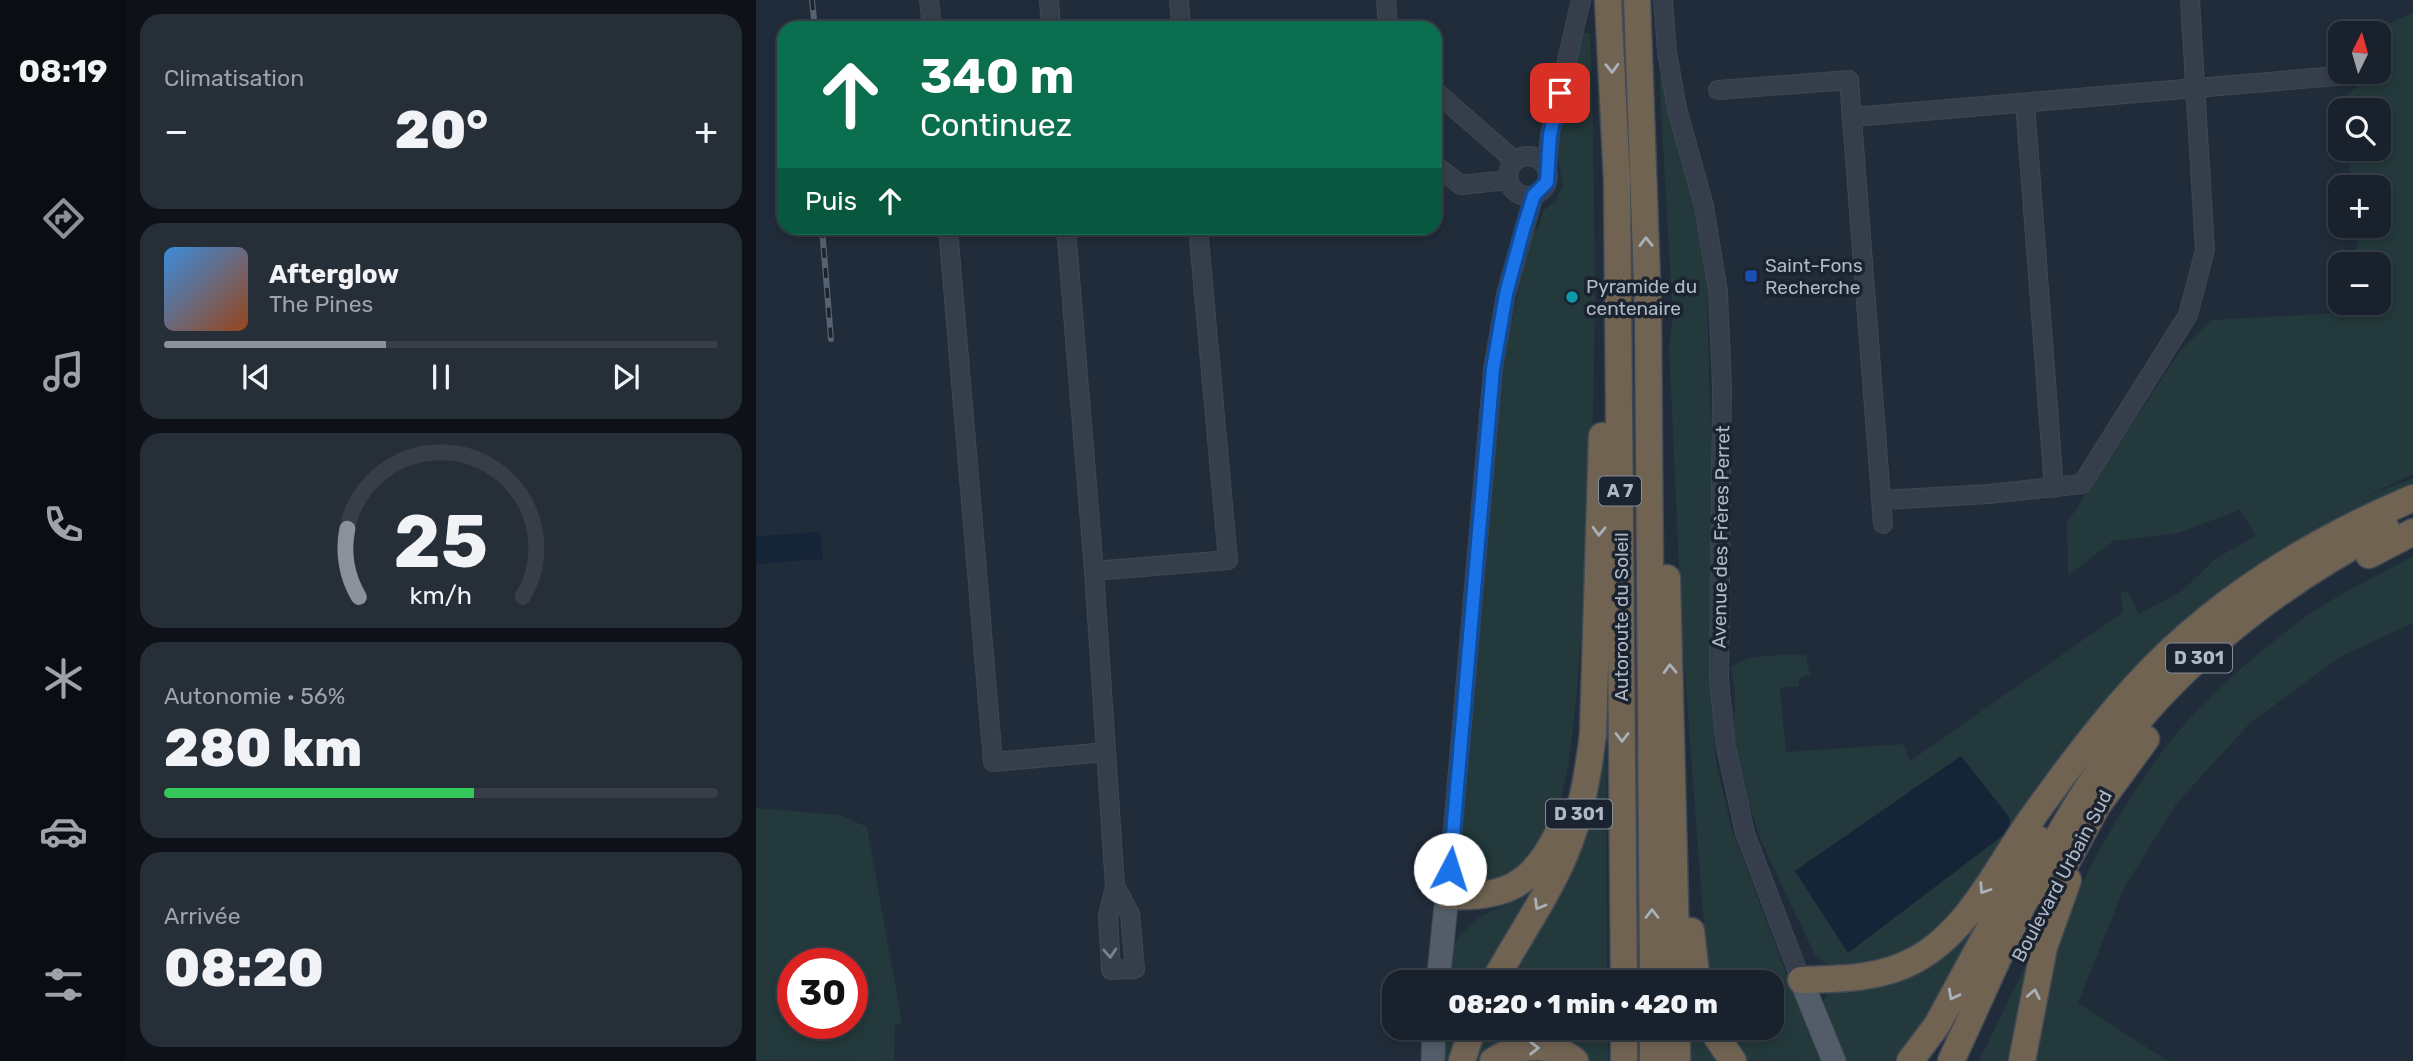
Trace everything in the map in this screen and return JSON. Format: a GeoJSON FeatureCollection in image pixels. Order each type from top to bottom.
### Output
{"type":"FeatureCollection","features":[{"type":"Feature","properties":{"kind":"highway","name":"Autoroute du Soleil"},"geometry":{"type":"LineString","coordinates":[[1608,0],[1617,180],[1624,970]]}},
{"type":"Feature","properties":{"kind":"highway","name":"Autoroute du Soleil"},"geometry":{"type":"LineString","coordinates":[[1637,0],[1648,310],[1653,970]]}},
{"type":"Feature","properties":{"kind":"highway"},"geometry":{"type":"LineString","coordinates":[[1648,310],[1661,340],[1674,766],[1676,970]]}},
{"type":"Feature","properties":{"kind":"highway","name":"D 301"},"geometry":{"type":"LineString","coordinates":[[1501,970],[1548,889],[1580,810],[1593,734],[1605,353],[1619,319]]}},
{"type":"Feature","properties":{"kind":"highway"},"geometry":{"type":"LineString","coordinates":[[1801,980],[1880,973],[1917,959],[1939,943],[1972,907],[2080,753],[2154,667],[2203,624],[2287,561],[2341,531],[2413,498]]}},
{"type":"Feature","properties":{"kind":"highway"},"geometry":{"type":"LineString","coordinates":[[1910,1061],[1933,1031],[2044,828],[2085,767],[2132,708],[2186,655],[2256,596],[2333,546],[2413,507]]}},
{"type":"Feature","properties":{"kind":"highway","name":"D 301"},"geometry":{"type":"LineString","coordinates":[[1951,1061],[2055,843],[2093,779],[2138,720],[2190,666],[2262,604],[2326,561],[2413,515]]}},
{"type":"Feature","properties":{"kind":"highway","name":"Boulevard Urbain Sud"},"geometry":{"type":"LineString","coordinates":[[1968,1061],[2054,884],[2097,806],[2162,721],[2234,648],[2326,580],[2413,533]]}},
{"type":"Feature","properties":{"kind":"highway"},"geometry":{"type":"LineString","coordinates":[[1447,896],[1478,898],[1504,892],[1530,875],[1552,846],[1574,781],[1589,645],[1596,626]]}},
{"type":"Feature","properties":{"kind":"highway"},"geometry":{"type":"LineString","coordinates":[[1674,766],[1680,783],[1696,970]]}},
{"type":"Feature","properties":{"kind":"highway"},"geometry":{"type":"LineString","coordinates":[[2022,1061],[2044,947],[2097,806]]}},
{"type":"Feature","properties":{"kind":"highway"},"geometry":{"type":"LineString","coordinates":[[1462,1061],[1469,1040]]}},
{"type":"Feature","properties":{"kind":"highway"},"geometry":{"type":"LineString","coordinates":[[1624,1040],[1624,1061]]}},
{"type":"Feature","properties":{"kind":"highway"},"geometry":{"type":"LineString","coordinates":[[1653,1040],[1653,1061]]}},
{"type":"Feature","properties":{"kind":"highway"},"geometry":{"type":"LineString","coordinates":[[1677,1040],[1677,1061]]}},
{"type":"Feature","properties":{"kind":"highway"},"geometry":{"type":"LineString","coordinates":[[1719,1040],[1733,1061]]}},
{"type":"Feature","properties":{"kind":"highway"},"geometry":{"type":"LineString","coordinates":[[1493,1061],[1508,1052],[1536,1047],[1557,1051],[1575,1061]]}},
{"type":"Feature","properties":{"kind":"main road"},"geometry":{"type":"LineString","coordinates":[[1439,970],[1447,896]]}},
{"type":"Feature","properties":{"kind":"main road","name":"Avenue des Frères Perret"},"geometry":{"type":"LineString","coordinates":[[1801,980],[1834,1061]]}},
{"type":"Feature","properties":{"kind":"main road"},"geometry":{"type":"LineString","coordinates":[[1433,1061],[1434,1040]]}},
{"type":"Feature","properties":{"kind":"street"},"geometry":{"type":"LineString","coordinates":[[929,0],[931,21]]}},
{"type":"Feature","properties":{"kind":"street"},"geometry":{"type":"LineString","coordinates":[[1049,0],[1050,21]]}},
{"type":"Feature","properties":{"kind":"street"},"geometry":{"type":"LineString","coordinates":[[1179,0],[1180,21]]}},
{"type":"Feature","properties":{"kind":"street"},"geometry":{"type":"LineString","coordinates":[[1386,0],[1388,21]]}},
{"type":"Feature","properties":{"kind":"street"},"geometry":{"type":"LineString","coordinates":[[1527,195],[1544,188],[1550,134],[1572,50],[1581,0]]}},
{"type":"Feature","properties":{"kind":"street","name":"Avenue des Frères Perret"},"geometry":{"type":"LineString","coordinates":[[1663,0],[1673,86],[1704,206],[1718,292],[1722,386],[1719,680],[1726,747],[1748,844],[1801,980]]}},
{"type":"Feature","properties":{"kind":"street"},"geometry":{"type":"LineString","coordinates":[[1882,500],[2082,484],[2188,315],[2205,250],[2190,0]]}},
{"type":"Feature","properties":{"kind":"street"},"geometry":{"type":"LineString","coordinates":[[1853,117],[2328,77]]}},
{"type":"Feature","properties":{"kind":"street"},"geometry":{"type":"LineString","coordinates":[[1718,90],[1849,80],[1883,524]]}},
{"type":"Feature","properties":{"kind":"street"},"geometry":{"type":"LineString","coordinates":[[1442,96],[1522,158],[1538,159],[1547,169]]}},
{"type":"Feature","properties":{"kind":"street"},"geometry":{"type":"LineString","coordinates":[[2025,103],[2054,488]]}},
{"type":"Feature","properties":{"kind":"street"},"geometry":{"type":"LineString","coordinates":[[1508,180],[1509,170],[1550,134]]}},
{"type":"Feature","properties":{"kind":"street"},"geometry":{"type":"LineString","coordinates":[[1442,170],[1461,185],[1508,180],[1527,195]]}},
{"type":"Feature","properties":{"kind":"street"},"geometry":{"type":"LineString","coordinates":[[1447,896],[1493,369],[1506,294],[1523,230],[1527,195]]}},
{"type":"Feature","properties":{"kind":"street"},"geometry":{"type":"LineString","coordinates":[[949,235],[993,762],[1106,752]]}},
{"type":"Feature","properties":{"kind":"street"},"geometry":{"type":"LineString","coordinates":[[1067,235],[1094,570],[1115,886]]}},
{"type":"Feature","properties":{"kind":"street"},"geometry":{"type":"LineString","coordinates":[[1094,570],[1228,560],[1199,235]]}},
{"type":"Feature","properties":{"kind":"green space"},"geometry":{"type":"Polygon","coordinates":[[[2413,13],[2413,474],[2365,497],[2413,478],[2413,491],[2292,550],[2000,849],[1948,920],[1920,944],[1885,962],[1833,970],[1815,955],[1761,841],[1742,782],[1734,732],[1735,690],[1731,667],[1757,657],[1806,655],[1810,675],[1799,678],[1799,686],[1780,688],[1786,752],[1903,744],[1910,761],[2123,612],[2120,591],[2128,592],[2139,614],[2182,591],[2215,559],[2256,536],[2240,510],[2178,533],[2113,541],[2068,576],[2067,523],[2180,351],[2211,320],[2328,314],[2391,315],[2391,252],[2358,252],[2356,238],[2391,238],[2391,175],[2350,175],[2348,161],[2391,161],[2391,98],[2342,98],[2358,84],[2391,84],[2391,23],[2413,13]]]}},
{"type":"Feature","properties":{"kind":"green space"},"geometry":{"type":"Polygon","coordinates":[[[1583,33],[1590,34],[1594,189],[1593,421],[1586,575],[1570,755],[1558,809],[1539,852],[1519,873],[1478,889],[1466,883],[1458,871],[1503,360],[1530,238],[1538,228],[1543,211],[1556,200],[1563,185],[1555,143],[1583,33]]]}},
{"type":"Feature","properties":{"kind":"green space"},"geometry":{"type":"Polygon","coordinates":[[[1664,75],[1699,224],[1707,293],[1714,556],[1712,689],[1716,762],[1731,827],[1788,978],[1825,1061],[1747,1060],[1734,1040],[1784,1040],[1784,970],[1707,968],[1682,635],[1669,346],[1673,318],[1659,76],[1664,75]]]}},
{"type":"Feature","properties":{"kind":"green space"},"geometry":{"type":"Polygon","coordinates":[[[2413,556],[2413,623],[2340,657],[2250,723],[2177,803],[2124,888],[2078,1003],[2168,1061],[2031,1061],[2049,973],[2077,896],[2120,815],[2172,739],[2202,706],[2280,636],[2322,606],[2413,556]]]}},
{"type":"Feature","properties":{"kind":"green space"},"geometry":{"type":"Polygon","coordinates":[[[1606,705],[1607,970],[1448,970],[1450,955],[1457,938],[1479,917],[1521,897],[1541,874],[1546,877],[1606,705]]]}},
{"type":"Feature","properties":{"kind":"green space"},"geometry":{"type":"Polygon","coordinates":[[[756,808],[840,815],[867,827],[902,1023],[895,1025],[894,1061],[756,1060],[756,808]]]}},
{"type":"Feature","properties":{"kind":"green space"},"geometry":{"type":"Polygon","coordinates":[[[1993,892],[1938,1003],[1910,1043],[1893,1061],[1846,1061],[1822,1003],[1831,990],[1882,981],[1993,892]]]}},
{"type":"Feature","properties":{"kind":"green space"},"geometry":{"type":"Polygon","coordinates":[[[2034,948],[2016,1061],[1979,1061],[2034,948]]]}},
{"type":"Feature","properties":{"kind":"green space"},"geometry":{"type":"Polygon","coordinates":[[[1442,1040],[1607,1040],[1608,1061],[1589,1061],[1574,1047],[1491,1050],[1480,1061],[1447,1061],[1442,1052],[1442,1040]]]}},
{"type":"Feature","properties":{"kind":"green space"},"geometry":{"type":"Polygon","coordinates":[[[1687,1040],[1704,1040],[1719,1061],[1689,1061],[1687,1040]]]}},
{"type":"Feature","properties":{"kind":"water"},"geometry":{"type":"Polygon","coordinates":[[[820,532],[823,559],[756,564],[756,536],[820,532]]]}},
{"type":"Feature","properties":{"kind":"water"},"geometry":{"type":"Polygon","coordinates":[[[1961,756],[2009,817],[2010,830],[1848,953],[1795,871],[1961,756]]]}},
{"type":"Feature","properties":{"kind":"railway"},"geometry":{"type":"LineString","coordinates":[[812,0],[814,21]]}},
{"type":"Feature","properties":{"kind":"railway"},"geometry":{"type":"LineString","coordinates":[[823,235],[831,339]]}},
{"type":"Feature","properties":{"kind":"place","name":"Saint-Fons Recherche"},"geometry":{"type":"Point","coordinates":[1751,276]}},
{"type":"Feature","properties":{"kind":"place","name":"Pyramide du centenaire"},"geometry":{"type":"Point","coordinates":[1572,297]}},
{"type":"Feature","properties":{"kind":"route"},"geometry":{"type":"LineString","coordinates":[[1450,869],[1493,369],[1506,294],[1523,230],[1534,195],[1544,188],[1547,182],[1550,134],[1560,93]]}}]}
